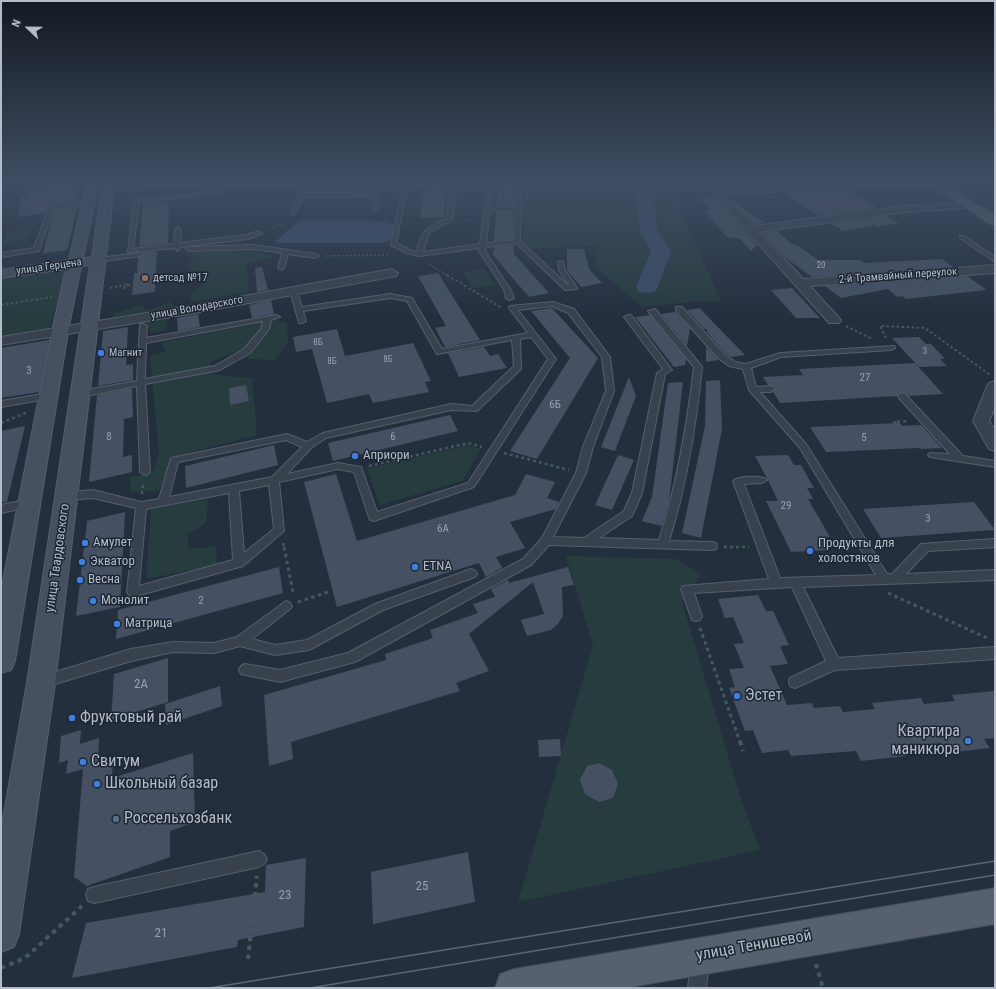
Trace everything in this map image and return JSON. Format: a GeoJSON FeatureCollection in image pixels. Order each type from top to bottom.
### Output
{"type":"FeatureCollection","features":[{"type":"Feature","properties":{"kind":"main road","name":"улица Тенишевой"},"geometry":{"type":"LineString","coordinates":[[514,988],[698,972],[995,906]]}},
{"type":"Feature","properties":{"kind":"street"},"geometry":{"type":"LineString","coordinates":[[1,661],[60,331],[83,227]]}},
{"type":"Feature","properties":{"kind":"street","name":"улица Твардовского"},"geometry":{"type":"LineString","coordinates":[[1,934],[40,683],[90,327],[98,260],[99,227]]}},
{"type":"Feature","properties":{"kind":"street"},"geometry":{"type":"LineString","coordinates":[[748,227],[834,320]]}},
{"type":"Feature","properties":{"kind":"street"},"geometry":{"type":"LineString","coordinates":[[751,230],[772,227]]}},
{"type":"Feature","properties":{"kind":"street","name":"улица Герцена"},"geometry":{"type":"LineString","coordinates":[[1,274],[98,260]]}},
{"type":"Feature","properties":{"kind":"street","name":"2-й Трамвайный переулок"},"geometry":{"type":"LineString","coordinates":[[800,284],[995,269]]}},
{"type":"Feature","properties":{"kind":"street","name":"улица Володарского"},"geometry":{"type":"LineString","coordinates":[[1,341],[90,327],[392,273]]}},
{"type":"Feature","properties":{"kind":"street"},"geometry":{"type":"LineString","coordinates":[[995,386],[981,421],[995,445]]}},
{"type":"Feature","properties":{"kind":"street"},"geometry":{"type":"LineString","coordinates":[[30,503],[66,496]]}},
{"type":"Feature","properties":{"kind":"lane"},"geometry":{"type":"LineString","coordinates":[[1,255],[37,250],[45,227]]}},
{"type":"Feature","properties":{"kind":"lane"},"geometry":{"type":"LineString","coordinates":[[133,227],[130,250],[178,246],[248,237],[259,233]]}},
{"type":"Feature","properties":{"kind":"lane"},"geometry":{"type":"LineString","coordinates":[[397,227],[393,244],[408,252],[418,254],[482,245],[517,242],[567,289],[574,288],[562,270],[561,262]]}},
{"type":"Feature","properties":{"kind":"lane"},"geometry":{"type":"LineString","coordinates":[[418,254],[422,236],[428,229],[432,227]]}},
{"type":"Feature","properties":{"kind":"lane"},"geometry":{"type":"LineString","coordinates":[[484,227],[482,251],[507,289],[510,298]]}},
{"type":"Feature","properties":{"kind":"lane"},"geometry":{"type":"LineString","coordinates":[[517,227],[517,242]]}},
{"type":"Feature","properties":{"kind":"lane"},"geometry":{"type":"LineString","coordinates":[[178,230],[178,246]]}},
{"type":"Feature","properties":{"kind":"lane"},"geometry":{"type":"LineString","coordinates":[[962,237],[995,260]]}},
{"type":"Feature","properties":{"kind":"lane"},"geometry":{"type":"LineString","coordinates":[[98,260],[178,246],[253,247],[316,256]]}},
{"type":"Feature","properties":{"kind":"lane"},"geometry":{"type":"LineString","coordinates":[[281,268],[285,252]]}},
{"type":"Feature","properties":{"kind":"lane"},"geometry":{"type":"LineString","coordinates":[[293,290],[302,321]]}},
{"type":"Feature","properties":{"kind":"lane"},"geometry":{"type":"LineString","coordinates":[[298,310],[390,296],[410,299],[440,352],[516,339],[533,334]]}},
{"type":"Feature","properties":{"kind":"lane"},"geometry":{"type":"LineString","coordinates":[[245,670],[280,676],[351,658],[527,562],[546,541],[581,473],[588,447],[610,392],[606,357],[571,311],[553,304],[513,308]]}},
{"type":"Feature","properties":{"kind":"lane"},"geometry":{"type":"LineString","coordinates":[[66,496],[93,494],[141,506],[274,481],[338,466],[358,469],[374,517],[471,485],[552,359],[513,308]]}},
{"type":"Feature","properties":{"kind":"lane"},"geometry":{"type":"LineString","coordinates":[[679,309],[721,356],[732,364],[747,367],[780,355],[891,348]]}},
{"type":"Feature","properties":{"kind":"lane"},"geometry":{"type":"LineString","coordinates":[[652,311],[698,367],[692,428],[676,502],[663,544]]}},
{"type":"Feature","properties":{"kind":"lane"},"geometry":{"type":"LineString","coordinates":[[80,394],[217,368],[247,351],[265,329],[272,317],[142,341]]}},
{"type":"Feature","properties":{"kind":"lane"},"geometry":{"type":"LineString","coordinates":[[586,542],[628,513],[637,493],[661,374],[668,370],[628,317]]}},
{"type":"Feature","properties":{"kind":"lane"},"geometry":{"type":"LineString","coordinates":[[143,326],[141,383],[145,472]]}},
{"type":"Feature","properties":{"kind":"lane"},"geometry":{"type":"LineString","coordinates":[[141,506],[133,592],[239,563],[279,531],[274,481],[308,446],[323,436],[451,407],[474,409],[518,367],[516,339]]}},
{"type":"Feature","properties":{"kind":"lane"},"geometry":{"type":"LineString","coordinates":[[747,367],[753,390],[803,446],[884,579]]}},
{"type":"Feature","properties":{"kind":"lane"},"geometry":{"type":"LineString","coordinates":[[753,390],[771,389]]}},
{"type":"Feature","properties":{"kind":"lane"},"geometry":{"type":"LineString","coordinates":[[1,404],[49,396]]}},
{"type":"Feature","properties":{"kind":"lane"},"geometry":{"type":"LineString","coordinates":[[902,396],[959,458]]}},
{"type":"Feature","properties":{"kind":"lane"},"geometry":{"type":"LineString","coordinates":[[163,502],[174,460],[287,437],[308,446]]}},
{"type":"Feature","properties":{"kind":"lane"},"geometry":{"type":"LineString","coordinates":[[933,455],[995,464]]}},
{"type":"Feature","properties":{"kind":"lane"},"geometry":{"type":"LineString","coordinates":[[762,480],[738,481],[776,583]]}},
{"type":"Feature","properties":{"kind":"lane"},"geometry":{"type":"LineString","coordinates":[[234,489],[239,563]]}},
{"type":"Feature","properties":{"kind":"lane"},"geometry":{"type":"LineString","coordinates":[[1,509],[30,503]]}},
{"type":"Feature","properties":{"kind":"lane"},"geometry":{"type":"LineString","coordinates":[[546,541],[712,546]]}},
{"type":"Feature","properties":{"kind":"lane"},"geometry":{"type":"LineString","coordinates":[[895,578],[925,547],[995,543]]}},
{"type":"Feature","properties":{"kind":"lane"},"geometry":{"type":"LineString","coordinates":[[1,611],[17,568]]}},
{"type":"Feature","properties":{"kind":"lane"},"geometry":{"type":"LineString","coordinates":[[240,641],[275,650],[309,645],[379,607],[471,574]]}},
{"type":"Feature","properties":{"kind":"lane"},"geometry":{"type":"LineString","coordinates":[[696,616],[687,589],[795,582],[995,575]]}},
{"type":"Feature","properties":{"kind":"lane"},"geometry":{"type":"LineString","coordinates":[[795,582],[834,664]]}},
{"type":"Feature","properties":{"kind":"lane"},"geometry":{"type":"LineString","coordinates":[[40,683],[131,655],[173,647],[214,648],[240,641],[286,606]]}},
{"type":"Feature","properties":{"kind":"lane"},"geometry":{"type":"LineString","coordinates":[[795,682],[834,664],[995,653]]}},
{"type":"Feature","properties":{"kind":"lane"},"geometry":{"type":"LineString","coordinates":[[94,895],[259,859]]}},
{"type":"Feature","properties":{"kind":"path"},"geometry":{"type":"LineString","coordinates":[[259,233],[277,227]]}},
{"type":"Feature","properties":{"kind":"path"},"geometry":{"type":"LineString","coordinates":[[316,256],[418,254],[419,259],[505,310],[513,308]]}},
{"type":"Feature","properties":{"kind":"path"},"geometry":{"type":"LineString","coordinates":[[128,285],[138,284]]}},
{"type":"Feature","properties":{"kind":"path"},"geometry":{"type":"LineString","coordinates":[[1,305],[68,294]]}},
{"type":"Feature","properties":{"kind":"path"},"geometry":{"type":"LineString","coordinates":[[834,320],[891,348]]}},
{"type":"Feature","properties":{"kind":"path"},"geometry":{"type":"LineString","coordinates":[[891,348],[880,326],[925,328],[995,379]]}},
{"type":"Feature","properties":{"kind":"path"},"geometry":{"type":"LineString","coordinates":[[1,423],[30,411]]}},
{"type":"Feature","properties":{"kind":"path"},"geometry":{"type":"LineString","coordinates":[[358,469],[468,443],[581,473]]}},
{"type":"Feature","properties":{"kind":"path"},"geometry":{"type":"LineString","coordinates":[[141,506],[145,472]]}},
{"type":"Feature","properties":{"kind":"path"},"geometry":{"type":"LineString","coordinates":[[712,546],[762,548]]}},
{"type":"Feature","properties":{"kind":"path"},"geometry":{"type":"LineString","coordinates":[[286,606],[293,592],[287,559]]}},
{"type":"Feature","properties":{"kind":"path"},"geometry":{"type":"LineString","coordinates":[[858,580],[988,638]]}},
{"type":"Feature","properties":{"kind":"path"},"geometry":{"type":"LineString","coordinates":[[301,601],[328,592]]}},
{"type":"Feature","properties":{"kind":"path"},"geometry":{"type":"LineString","coordinates":[[696,616],[743,751]]}},
{"type":"Feature","properties":{"kind":"path"},"geometry":{"type":"LineString","coordinates":[[248,959],[259,859]]}},
{"type":"Feature","properties":{"kind":"path"},"geometry":{"type":"LineString","coordinates":[[1,968],[25,958],[94,895]]}},
{"type":"Feature","properties":{"kind":"green space"},"geometry":{"type":"Polygon","coordinates":[[[522,227],[688,227],[721,301],[700,301],[643,307],[597,269],[595,246],[528,249],[522,242],[522,227]]]}},
{"type":"Feature","properties":{"kind":"green space"},"geometry":{"type":"Polygon","coordinates":[[[31,229],[27,239],[3,243],[8,232],[31,229]]]}},
{"type":"Feature","properties":{"kind":"green space"},"geometry":{"type":"Polygon","coordinates":[[[248,250],[275,256],[245,265],[248,274],[249,292],[190,302],[191,293],[206,282],[202,271],[189,271],[187,265],[194,259],[183,253],[248,250]]]}},
{"type":"Feature","properties":{"kind":"green space"},"geometry":{"type":"Polygon","coordinates":[[[67,265],[50,328],[1,336],[1,276],[67,265]]]}},
{"type":"Feature","properties":{"kind":"green space"},"geometry":{"type":"Polygon","coordinates":[[[484,268],[496,285],[472,288],[463,272],[484,268]]]}},
{"type":"Feature","properties":{"kind":"green space"},"geometry":{"type":"Polygon","coordinates":[[[170,301],[174,307],[113,317],[113,312],[119,312],[142,304],[146,310],[153,309],[170,301]]]}},
{"type":"Feature","properties":{"kind":"green space"},"geometry":{"type":"Polygon","coordinates":[[[166,319],[168,330],[151,333],[148,326],[143,323],[166,319]]]}},
{"type":"Feature","properties":{"kind":"green space"},"geometry":{"type":"Polygon","coordinates":[[[278,320],[287,323],[288,343],[275,360],[250,359],[235,352],[210,362],[216,375],[252,378],[257,435],[172,457],[159,491],[131,492],[130,478],[153,472],[159,453],[150,356],[165,352],[162,342],[278,320]],[[246,385],[229,388],[230,405],[248,401],[246,385]]]}},
{"type":"Feature","properties":{"kind":"green space"},"geometry":{"type":"Polygon","coordinates":[[[466,445],[481,449],[462,481],[380,505],[367,469],[466,445]]]}},
{"type":"Feature","properties":{"kind":"green space"},"geometry":{"type":"Polygon","coordinates":[[[208,499],[206,523],[187,534],[189,549],[216,546],[217,565],[146,579],[151,509],[208,499]]]}},
{"type":"Feature","properties":{"kind":"green space"},"geometry":{"type":"Polygon","coordinates":[[[566,556],[676,559],[701,574],[682,602],[741,799],[760,850],[518,902],[593,645],[566,556]]]}},
{"type":"Feature","properties":{"kind":"water"},"geometry":{"type":"Polygon","coordinates":[[[292,227],[396,227],[392,239],[383,243],[278,243],[276,241],[292,227]]]}},
{"type":"Feature","properties":{"kind":"building"},"geometry":{"type":"Polygon","coordinates":[[[50,227],[72,227],[67,250],[43,253],[50,227]]]}},
{"type":"Feature","properties":{"kind":"building"},"geometry":{"type":"Polygon","coordinates":[[[141,227],[168,227],[168,243],[139,247],[141,227]]]}},
{"type":"Feature","properties":{"kind":"building"},"geometry":{"type":"Polygon","coordinates":[[[495,227],[513,227],[513,239],[494,241],[495,227]]]}},
{"type":"Feature","properties":{"kind":"building"},"geometry":{"type":"Polygon","coordinates":[[[718,227],[741,227],[757,245],[751,251],[740,239],[727,237],[718,227]]]}},
{"type":"Feature","properties":{"kind":"building"},"geometry":{"type":"Polygon","coordinates":[[[837,227],[863,227],[844,231],[837,227]]]}},
{"type":"Feature","properties":{"kind":"building"},"geometry":{"type":"Polygon","coordinates":[[[777,231],[792,244],[795,244],[818,260],[861,260],[864,263],[942,259],[953,267],[812,277],[786,258],[763,233],[777,231]]]}},
{"type":"Feature","properties":{"kind":"building"},"geometry":{"type":"Polygon","coordinates":[[[514,245],[514,254],[549,293],[529,297],[493,255],[494,247],[514,245]]]}},
{"type":"Feature","properties":{"kind":"building"},"geometry":{"type":"Polygon","coordinates":[[[567,249],[584,249],[589,269],[602,283],[581,287],[567,270],[567,249]]]}},
{"type":"Feature","properties":{"kind":"building"},"geometry":{"type":"Polygon","coordinates":[[[157,251],[155,292],[132,295],[134,273],[137,273],[138,258],[143,255],[141,252],[157,251]]]}},
{"type":"Feature","properties":{"kind":"building"},"geometry":{"type":"Polygon","coordinates":[[[262,267],[268,290],[257,292],[255,268],[262,267]]]}},
{"type":"Feature","properties":{"kind":"building"},"geometry":{"type":"Polygon","coordinates":[[[438,273],[480,340],[445,347],[435,328],[446,326],[418,276],[438,273]]]}},
{"type":"Feature","properties":{"kind":"building"},"geometry":{"type":"Polygon","coordinates":[[[967,276],[987,290],[906,299],[902,296],[897,297],[888,289],[841,298],[825,286],[967,276]]]}},
{"type":"Feature","properties":{"kind":"building"},"geometry":{"type":"Polygon","coordinates":[[[792,288],[820,318],[796,318],[771,290],[792,288]]]}},
{"type":"Feature","properties":{"kind":"building"},"geometry":{"type":"Polygon","coordinates":[[[271,300],[274,314],[252,318],[249,305],[271,300]]]}},
{"type":"Feature","properties":{"kind":"building"},"geometry":{"type":"Polygon","coordinates":[[[552,308],[598,358],[537,459],[510,451],[570,358],[531,311],[552,308]]]}},
{"type":"Feature","properties":{"kind":"building"},"geometry":{"type":"Polygon","coordinates":[[[700,308],[745,355],[731,357],[725,353],[707,332],[707,329],[704,329],[687,310],[700,308]]]}},
{"type":"Feature","properties":{"kind":"building"},"geometry":{"type":"Polygon","coordinates":[[[675,312],[690,328],[687,346],[661,314],[675,312]]]}},
{"type":"Feature","properties":{"kind":"building"},"geometry":{"type":"Polygon","coordinates":[[[198,314],[200,327],[178,331],[177,318],[198,314]]]}},
{"type":"Feature","properties":{"kind":"building"},"geometry":{"type":"Polygon","coordinates":[[[650,315],[686,359],[685,365],[674,367],[635,317],[650,315]]]}},
{"type":"Feature","properties":{"kind":"building"},"geometry":{"type":"Polygon","coordinates":[[[128,327],[126,365],[133,364],[133,380],[98,386],[103,331],[128,327]]]}},
{"type":"Feature","properties":{"kind":"building"},"geometry":{"type":"Polygon","coordinates":[[[337,329],[345,356],[413,343],[431,381],[425,382],[429,392],[373,403],[369,394],[327,403],[312,349],[296,352],[293,337],[337,329]]]}},
{"type":"Feature","properties":{"kind":"building"},"geometry":{"type":"Polygon","coordinates":[[[919,337],[926,344],[931,344],[945,359],[940,359],[947,366],[919,367],[892,338],[919,337]]]}},
{"type":"Feature","properties":{"kind":"building"},"geometry":{"type":"Polygon","coordinates":[[[49,340],[39,392],[1,398],[1,348],[49,340]]]}},
{"type":"Feature","properties":{"kind":"building"},"geometry":{"type":"Polygon","coordinates":[[[484,347],[490,356],[498,354],[507,368],[459,377],[448,353],[484,347]]]}},
{"type":"Feature","properties":{"kind":"building"},"geometry":{"type":"Polygon","coordinates":[[[706,347],[717,359],[718,360],[706,362],[706,347]]]}},
{"type":"Feature","properties":{"kind":"building"},"geometry":{"type":"Polygon","coordinates":[[[915,363],[943,394],[909,396],[902,392],[897,396],[780,403],[773,392],[776,388],[768,385],[763,377],[803,375],[799,369],[915,363]]]}},
{"type":"Feature","properties":{"kind":"building"},"geometry":{"type":"Polygon","coordinates":[[[629,377],[636,396],[615,451],[601,447],[629,377]]]}},
{"type":"Feature","properties":{"kind":"building"},"geometry":{"type":"Polygon","coordinates":[[[720,380],[722,429],[701,538],[682,533],[705,426],[706,381],[720,380]]]}},
{"type":"Feature","properties":{"kind":"building"},"geometry":{"type":"Polygon","coordinates":[[[683,382],[669,501],[662,526],[642,521],[652,497],[668,383],[683,382]]]}},
{"type":"Feature","properties":{"kind":"building"},"geometry":{"type":"Polygon","coordinates":[[[246,385],[249,401],[230,405],[229,388],[246,385]]]}},
{"type":"Feature","properties":{"kind":"building"},"geometry":{"type":"Polygon","coordinates":[[[132,388],[133,417],[124,419],[123,457],[132,455],[132,472],[89,482],[97,395],[132,388]]]}},
{"type":"Feature","properties":{"kind":"building"},"geometry":{"type":"Polygon","coordinates":[[[450,415],[458,431],[333,461],[328,443],[450,415]]]}},
{"type":"Feature","properties":{"kind":"building"},"geometry":{"type":"Polygon","coordinates":[[[900,423],[902,426],[921,425],[942,448],[826,452],[810,427],[900,423]]]}},
{"type":"Feature","properties":{"kind":"building"},"geometry":{"type":"Polygon","coordinates":[[[25,426],[7,502],[1,502],[1,431],[25,426]]]}},
{"type":"Feature","properties":{"kind":"building"},"geometry":{"type":"Polygon","coordinates":[[[274,445],[278,465],[186,488],[185,466],[274,445]]]}},
{"type":"Feature","properties":{"kind":"building"},"geometry":{"type":"Polygon","coordinates":[[[618,455],[634,460],[612,510],[595,505],[618,455]]]}},
{"type":"Feature","properties":{"kind":"building"},"geometry":{"type":"Polygon","coordinates":[[[788,455],[794,465],[801,465],[814,488],[807,488],[813,499],[808,499],[830,537],[822,538],[829,550],[791,552],[766,501],[778,501],[755,456],[788,455]]]}},
{"type":"Feature","properties":{"kind":"building"},"geometry":{"type":"Polygon","coordinates":[[[336,474],[357,541],[515,495],[526,474],[555,482],[547,498],[559,502],[556,509],[510,522],[525,548],[496,557],[502,568],[486,577],[479,563],[337,607],[304,482],[336,474]]]}},
{"type":"Feature","properties":{"kind":"building"},"geometry":{"type":"Polygon","coordinates":[[[974,502],[995,530],[881,538],[863,509],[974,502]]]}},
{"type":"Feature","properties":{"kind":"building"},"geometry":{"type":"Polygon","coordinates":[[[125,512],[120,607],[76,616],[87,521],[125,512]]]}},
{"type":"Feature","properties":{"kind":"building"},"geometry":{"type":"Polygon","coordinates":[[[279,567],[283,593],[116,639],[118,610],[279,567]]]}},
{"type":"Feature","properties":{"kind":"building"},"geometry":{"type":"Polygon","coordinates":[[[568,567],[574,585],[562,587],[563,616],[558,624],[551,630],[527,636],[521,620],[544,614],[533,582],[469,634],[489,671],[456,683],[460,691],[291,742],[293,759],[269,766],[264,695],[386,660],[385,654],[433,638],[430,630],[478,613],[473,604],[495,597],[491,589],[508,580],[509,583],[568,567]]]}},
{"type":"Feature","properties":{"kind":"building"},"geometry":{"type":"Polygon","coordinates":[[[758,595],[766,611],[773,611],[789,645],[780,646],[788,664],[770,666],[787,705],[812,703],[814,708],[840,706],[843,712],[875,709],[872,703],[921,698],[924,704],[955,701],[952,695],[995,691],[995,738],[984,739],[990,748],[946,753],[941,743],[901,747],[906,756],[861,761],[856,751],[791,756],[788,750],[762,753],[753,730],[745,731],[729,688],[735,687],[729,669],[744,668],[734,644],[744,643],[733,617],[725,618],[718,599],[758,595]]]}},
{"type":"Feature","properties":{"kind":"building"},"geometry":{"type":"Polygon","coordinates":[[[168,658],[168,702],[111,720],[114,674],[168,658]]]}},
{"type":"Feature","properties":{"kind":"building"},"geometry":{"type":"Polygon","coordinates":[[[220,686],[222,706],[166,725],[165,704],[220,686]]]}},
{"type":"Feature","properties":{"kind":"building"},"geometry":{"type":"Polygon","coordinates":[[[81,730],[80,744],[99,738],[98,763],[113,759],[112,778],[193,753],[195,822],[170,831],[170,857],[87,886],[74,877],[83,769],[66,774],[68,760],[59,763],[61,736],[81,730]]]}},
{"type":"Feature","properties":{"kind":"building"},"geometry":{"type":"Polygon","coordinates":[[[560,739],[561,756],[539,757],[538,740],[560,739]]]}},
{"type":"Feature","properties":{"kind":"building"},"geometry":{"type":"Polygon","coordinates":[[[599,763],[612,770],[618,784],[613,798],[599,802],[585,794],[580,780],[587,766],[599,763]]]}},
{"type":"Feature","properties":{"kind":"building"},"geometry":{"type":"Polygon","coordinates":[[[468,852],[475,902],[373,924],[371,872],[468,852]]]}},
{"type":"Feature","properties":{"kind":"building"},"geometry":{"type":"Polygon","coordinates":[[[306,858],[304,927],[238,940],[237,947],[72,978],[86,923],[265,892],[266,865],[306,858]]]}},
{"type":"Feature","properties":{"kind":"waterway"},"geometry":{"type":"LineString","coordinates":[[647,287],[661,251],[649,231],[648,227]]}},
{"type":"Feature","properties":{"kind":"tram line"},"geometry":{"type":"LineString","coordinates":[[209,988],[995,861]]}},
{"type":"Feature","properties":{"kind":"tram line"},"geometry":{"type":"LineString","coordinates":[[310,988],[995,875]]}},
{"type":"Feature","properties":{"kind":"place","name":"детсад №17"},"geometry":{"type":"Point","coordinates":[145,278]}},
{"type":"Feature","properties":{"kind":"place","name":"Магнит"},"geometry":{"type":"Point","coordinates":[101,353]}},
{"type":"Feature","properties":{"kind":"place","name":"Априори"},"geometry":{"type":"Point","coordinates":[355,456]}},
{"type":"Feature","properties":{"kind":"place","name":"Амулет"},"geometry":{"type":"Point","coordinates":[85,543]}},
{"type":"Feature","properties":{"kind":"place","name":"Продукты для холостяков"},"geometry":{"type":"Point","coordinates":[810,551]}},
{"type":"Feature","properties":{"kind":"place","name":"Экватор"},"geometry":{"type":"Point","coordinates":[82,562]}},
{"type":"Feature","properties":{"kind":"place","name":"ETNA"},"geometry":{"type":"Point","coordinates":[415,567]}},
{"type":"Feature","properties":{"kind":"place","name":"Весна"},"geometry":{"type":"Point","coordinates":[80,580]}},
{"type":"Feature","properties":{"kind":"place","name":"Монолит"},"geometry":{"type":"Point","coordinates":[93,601]}},
{"type":"Feature","properties":{"kind":"place","name":"Матрица"},"geometry":{"type":"Point","coordinates":[117,624]}},
{"type":"Feature","properties":{"kind":"place","name":"Эстет"},"geometry":{"type":"Point","coordinates":[737,696]}},
{"type":"Feature","properties":{"kind":"place","name":"Фруктовый рай"},"geometry":{"type":"Point","coordinates":[72,718]}},
{"type":"Feature","properties":{"kind":"place","name":"Квартира маникюра"},"geometry":{"type":"Point","coordinates":[968,741]}},
{"type":"Feature","properties":{"kind":"place","name":"Свитум"},"geometry":{"type":"Point","coordinates":[83,762]}},
{"type":"Feature","properties":{"kind":"place","name":"Школьный базар"},"geometry":{"type":"Point","coordinates":[97,784]}},
{"type":"Feature","properties":{"kind":"place","name":"Россельхозбанк"},"geometry":{"type":"Point","coordinates":[116,819]}}]}
